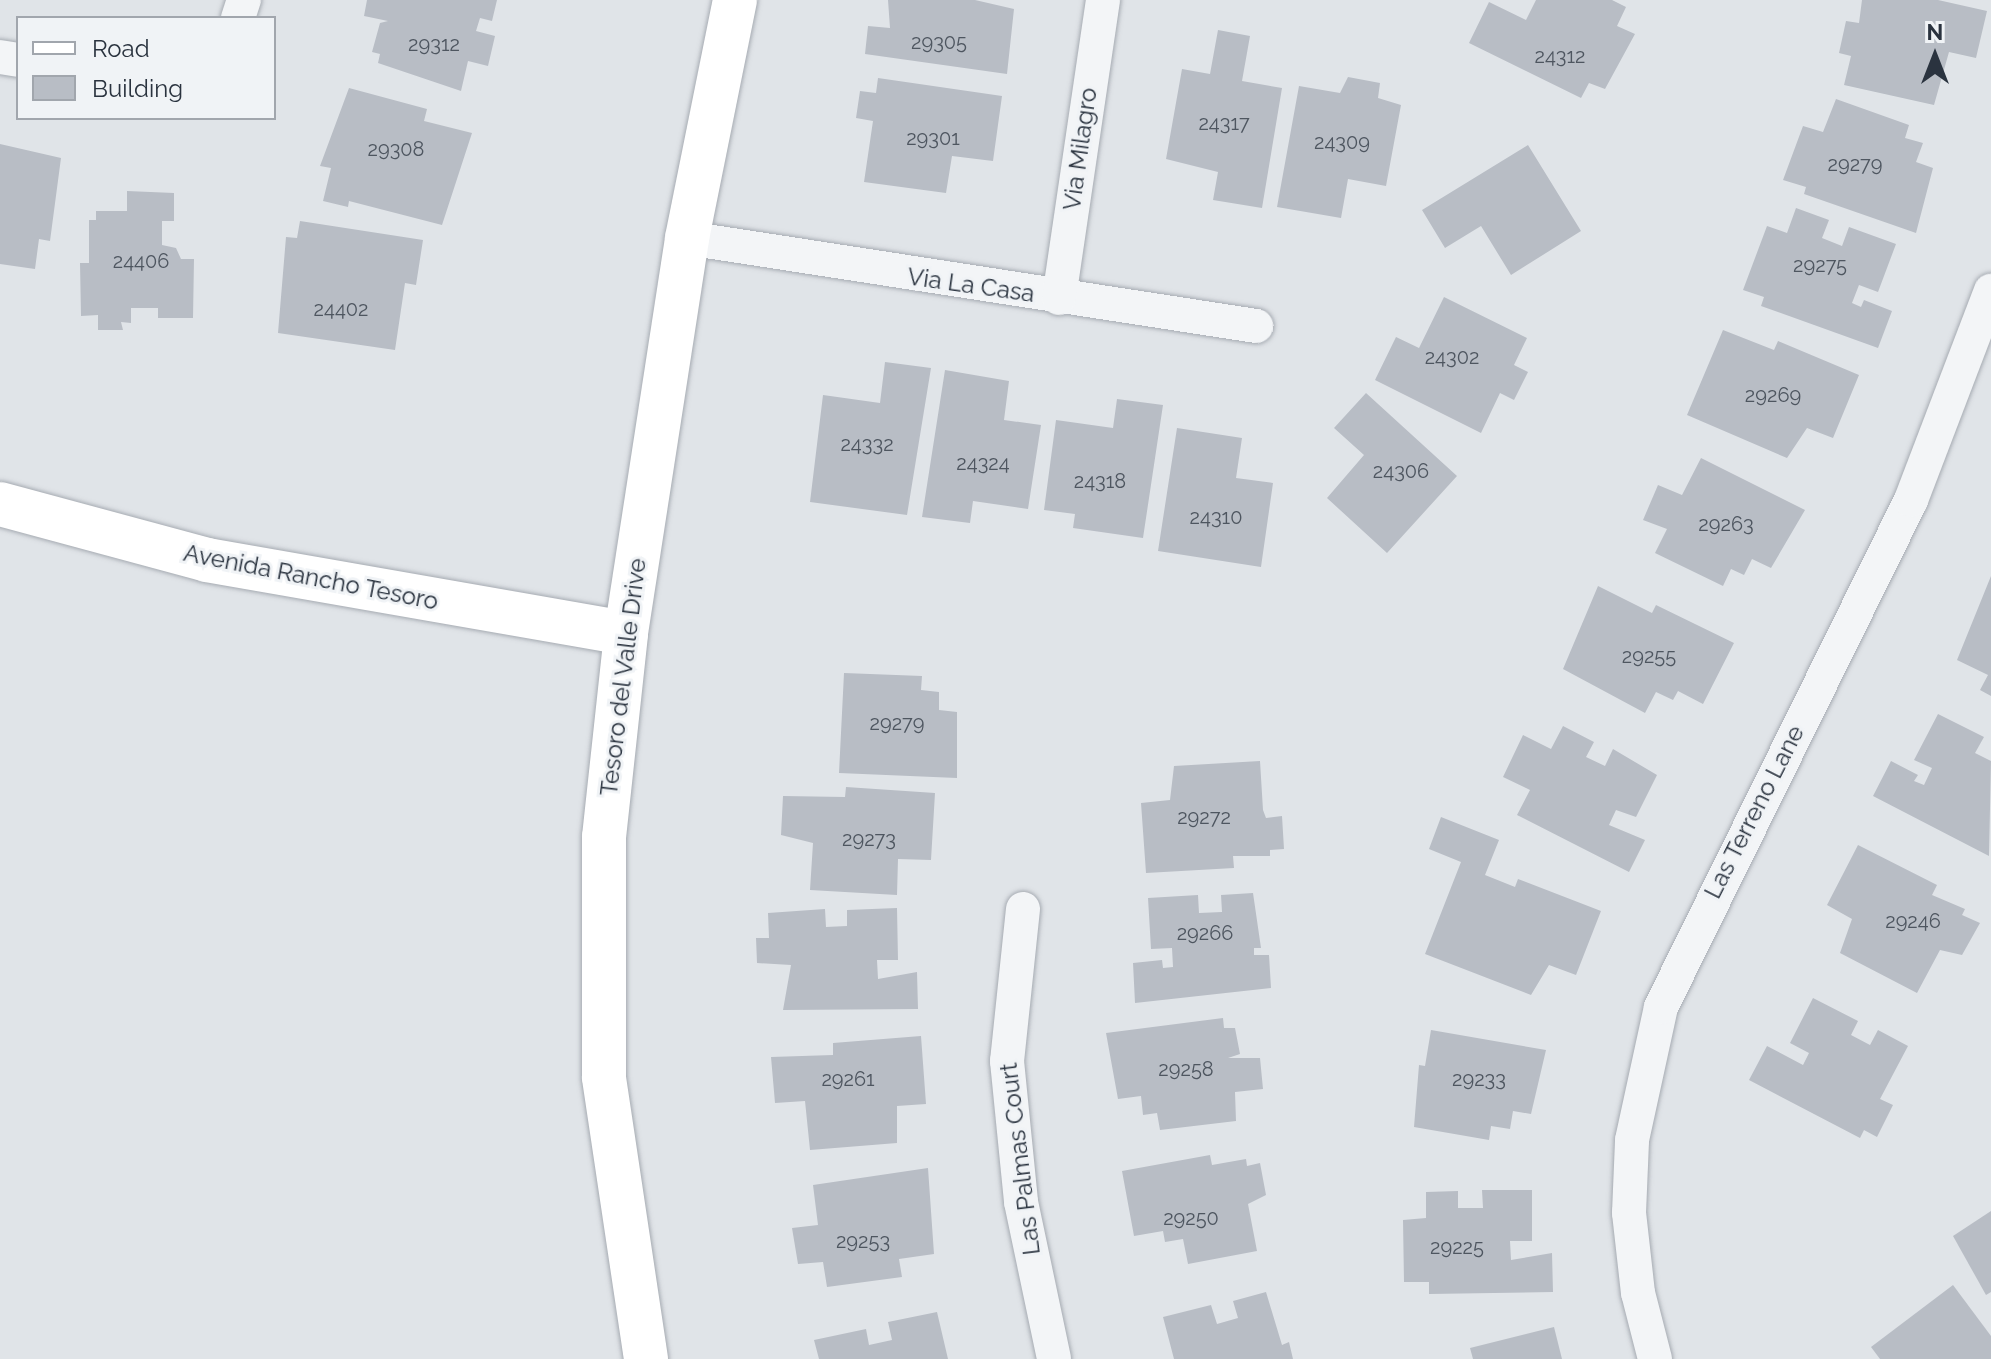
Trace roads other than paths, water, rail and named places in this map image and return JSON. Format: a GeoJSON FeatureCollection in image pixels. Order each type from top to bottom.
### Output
{"type":"FeatureCollection","features":[{"type":"Feature","properties":{"kind":"street","name":"Tesoro del Valle Drive"},"geometry":{"type":"LineString","coordinates":[[646,1359],[604,1061],[604,837],[626,633],[687,238],[735,0]]}},
{"type":"Feature","properties":{"kind":"street","name":"Via Milagro"},"geometry":{"type":"LineString","coordinates":[[1059,298],[1103,0]]}},
{"type":"Feature","properties":{"kind":"street","name":"Via La Casa"},"geometry":{"type":"LineString","coordinates":[[687,238],[1059,298],[1256,326]]}},
{"type":"Feature","properties":{"kind":"street","name":"Las Terreno Lane"},"geometry":{"type":"LineString","coordinates":[[1655,1359],[1638,1293],[1629,1213],[1632,1140],[1661,1007],[1911,500],[1991,291]]}},
{"type":"Feature","properties":{"kind":"street","name":"Avenida Rancho Tesoro"},"geometry":{"type":"LineString","coordinates":[[0,504],[207,560],[626,633]]}},
{"type":"Feature","properties":{"kind":"street","name":"Las Palmas Court"},"geometry":{"type":"LineString","coordinates":[[1023,909],[1007,1061],[1021,1202],[1054,1359]]}}]}
